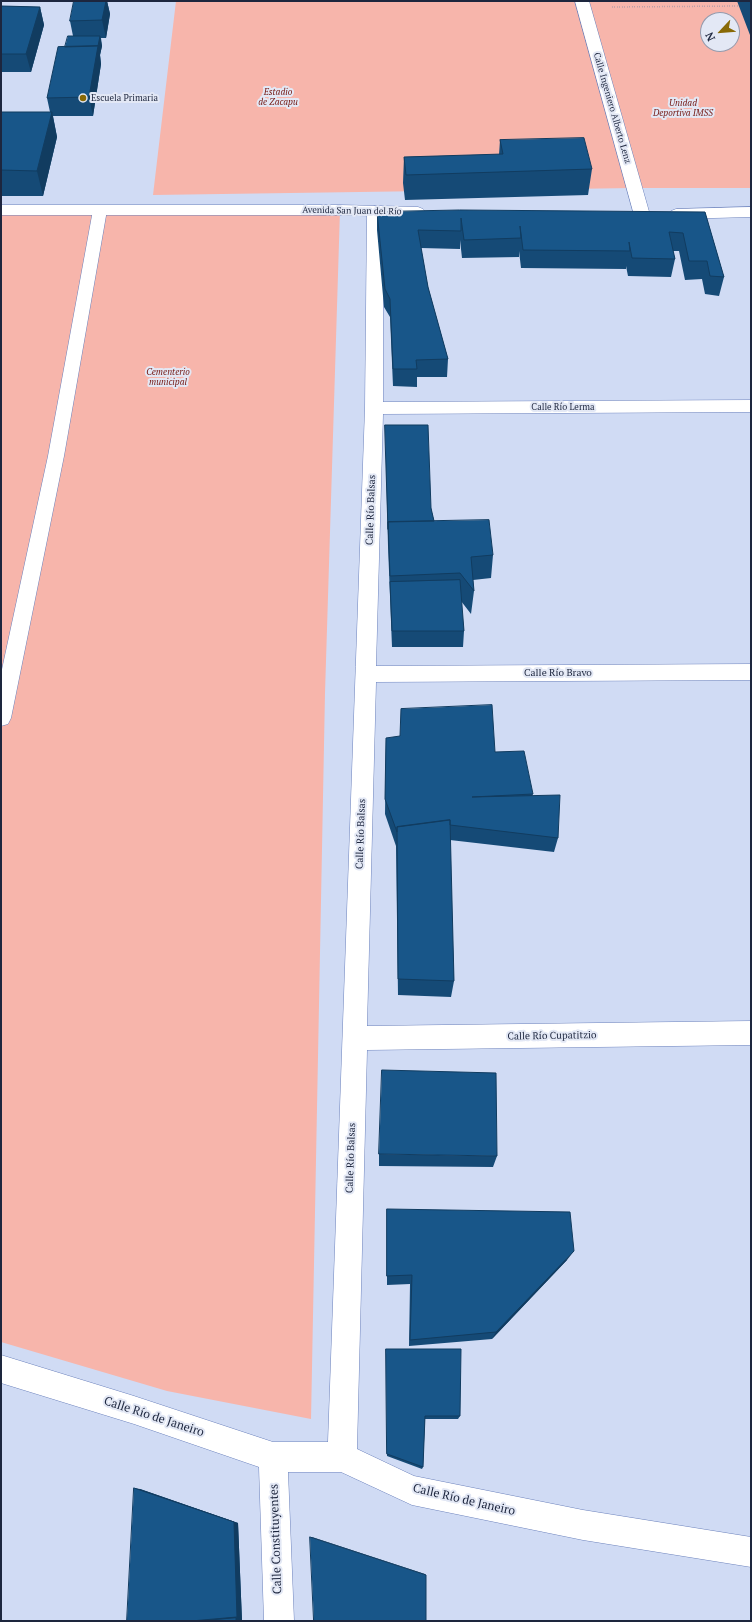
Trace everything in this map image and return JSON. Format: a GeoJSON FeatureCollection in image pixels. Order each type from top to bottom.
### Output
{"type":"FeatureCollection","features":[{"type":"Feature","properties":{"kind":"street","name":"Calle Ingeniero Alberto Lenz"},"geometry":{"type":"LineString","coordinates":[[583,4],[642,215]]}},
{"type":"Feature","properties":{"kind":"street","name":"Avenida San Juan del Río"},"geometry":{"type":"LineString","coordinates":[[1,210],[340,210],[430,212]]}},
{"type":"Feature","properties":{"kind":"street","name":"Calle Río Balsas"},"geometry":{"type":"LineString","coordinates":[[342,1457],[374,408],[375,211]]}},
{"type":"Feature","properties":{"kind":"street"},"geometry":{"type":"LineString","coordinates":[[627,215],[751,212]]}},
{"type":"Feature","properties":{"kind":"street","name":"Calle Río Lerma"},"geometry":{"type":"LineString","coordinates":[[374,408],[751,406]]}},
{"type":"Feature","properties":{"kind":"street","name":"Calle Río Bravo"},"geometry":{"type":"LineString","coordinates":[[366,674],[751,672]]}},
{"type":"Feature","properties":{"kind":"street","name":"Calle Río Cupatitzio"},"geometry":{"type":"LineString","coordinates":[[354,1038],[751,1033]]}},
{"type":"Feature","properties":{"kind":"street","name":"Calle Río de Janeiro"},"geometry":{"type":"LineString","coordinates":[[1,1369],[273,1457],[342,1457],[412,1490],[583,1525],[751,1552]]}},
{"type":"Feature","properties":{"kind":"street","name":"Calle Constituyentes"},"geometry":{"type":"LineString","coordinates":[[273,1457],[279,1621]]}},
{"type":"Feature","properties":{"kind":"lane"},"geometry":{"type":"LineString","coordinates":[[1,718],[56,456],[100,210]]}},
{"type":"Feature","properties":{"kind":"path"},"geometry":{"type":"LineString","coordinates":[[583,4],[745,6]]}},
{"type":"Feature","properties":{"kind":"green space","name":"Estadio de Zacapu"},"geometry":{"type":"Polygon","coordinates":[[[176,1],[751,1],[751,188],[634,188],[153,195],[176,1]]]}},
{"type":"Feature","properties":{"kind":"green space","name":"Cementerio municipal"},"geometry":{"type":"Polygon","coordinates":[[[1,210],[340,210],[325,693],[311,1419],[167,1391],[1,1342],[1,210]]]}},
{"type":"Feature","properties":{"kind":"building"},"geometry":{"type":"Polygon","coordinates":[[[74,1],[106,1],[102,20],[70,21],[74,1]]]}},
{"type":"Feature","properties":{"kind":"building"},"geometry":{"type":"Polygon","coordinates":[[[1,6],[40,7],[26,54],[1,54],[1,6]]]}},
{"type":"Feature","properties":{"kind":"building"},"geometry":{"type":"Polygon","coordinates":[[[68,36],[100,36],[98,46],[65,47],[68,36]]]}},
{"type":"Feature","properties":{"kind":"building"},"geometry":{"type":"Polygon","coordinates":[[[98,46],[89,97],[47,98],[58,47],[98,46]]]}},
{"type":"Feature","properties":{"kind":"building"},"geometry":{"type":"Polygon","coordinates":[[[1,112],[52,112],[37,171],[1,170],[1,112]]]}},
{"type":"Feature","properties":{"kind":"building"},"geometry":{"type":"Polygon","coordinates":[[[584,138],[592,169],[406,175],[404,157],[503,154],[500,140],[584,138]]]}},
{"type":"Feature","properties":{"kind":"building"},"geometry":{"type":"Polygon","coordinates":[[[460,210],[705,212],[724,277],[710,276],[707,261],[689,261],[683,233],[669,232],[675,259],[632,258],[629,242],[630,251],[523,250],[520,226],[521,238],[464,240],[461,218],[461,231],[418,230],[428,287],[448,359],[416,360],[417,369],[393,369],[390,299],[385,289],[377,212],[460,210]]]}},
{"type":"Feature","properties":{"kind":"building"},"geometry":{"type":"Polygon","coordinates":[[[385,425],[428,425],[431,508],[434,521],[388,522],[388,529],[385,425]]]}},
{"type":"Feature","properties":{"kind":"building"},"geometry":{"type":"Polygon","coordinates":[[[489,520],[493,555],[471,557],[474,591],[460,573],[390,576],[388,522],[489,520]]]}},
{"type":"Feature","properties":{"kind":"building"},"geometry":{"type":"Polygon","coordinates":[[[460,580],[464,631],[392,631],[390,582],[460,580]]]}},
{"type":"Feature","properties":{"kind":"building"},"geometry":{"type":"Polygon","coordinates":[[[492,705],[495,752],[524,751],[533,794],[472,797],[560,795],[558,838],[450,825],[450,820],[397,827],[397,832],[385,799],[386,738],[400,736],[401,709],[492,705]]]}},
{"type":"Feature","properties":{"kind":"building"},"geometry":{"type":"Polygon","coordinates":[[[450,820],[454,981],[398,979],[397,827],[450,820]]]}},
{"type":"Feature","properties":{"kind":"building"},"geometry":{"type":"Polygon","coordinates":[[[382,1070],[496,1073],[497,1156],[379,1154],[382,1070]]]}},
{"type":"Feature","properties":{"kind":"building"},"geometry":{"type":"Polygon","coordinates":[[[387,1209],[570,1212],[574,1251],[496,1332],[410,1340],[412,1275],[387,1276],[387,1209]]]}},
{"type":"Feature","properties":{"kind":"building"},"geometry":{"type":"Polygon","coordinates":[[[386,1349],[461,1349],[460,1416],[425,1416],[423,1467],[387,1454],[386,1349]]]}},
{"type":"Feature","properties":{"kind":"building"},"geometry":{"type":"Polygon","coordinates":[[[134,1488],[234,1522],[237,1617],[191,1621],[127,1621],[134,1488]]]}},
{"type":"Feature","properties":{"kind":"building"},"geometry":{"type":"Polygon","coordinates":[[[310,1537],[426,1575],[426,1621],[314,1621],[310,1537]]]}},
{"type":"Feature","properties":{"kind":"building"},"geometry":{"type":"Polygon","coordinates":[[[236,1618],[236,1621],[200,1621],[236,1618]]]}},
{"type":"Feature","properties":{"kind":"place","name":"Escuela Primaria"},"geometry":{"type":"Point","coordinates":[83,98]}},
{"type":"Feature","properties":{"kind":"park label","name":"Unidad Deportiva IMSS"},"geometry":{"type":"Point","coordinates":[683,108]}}]}
